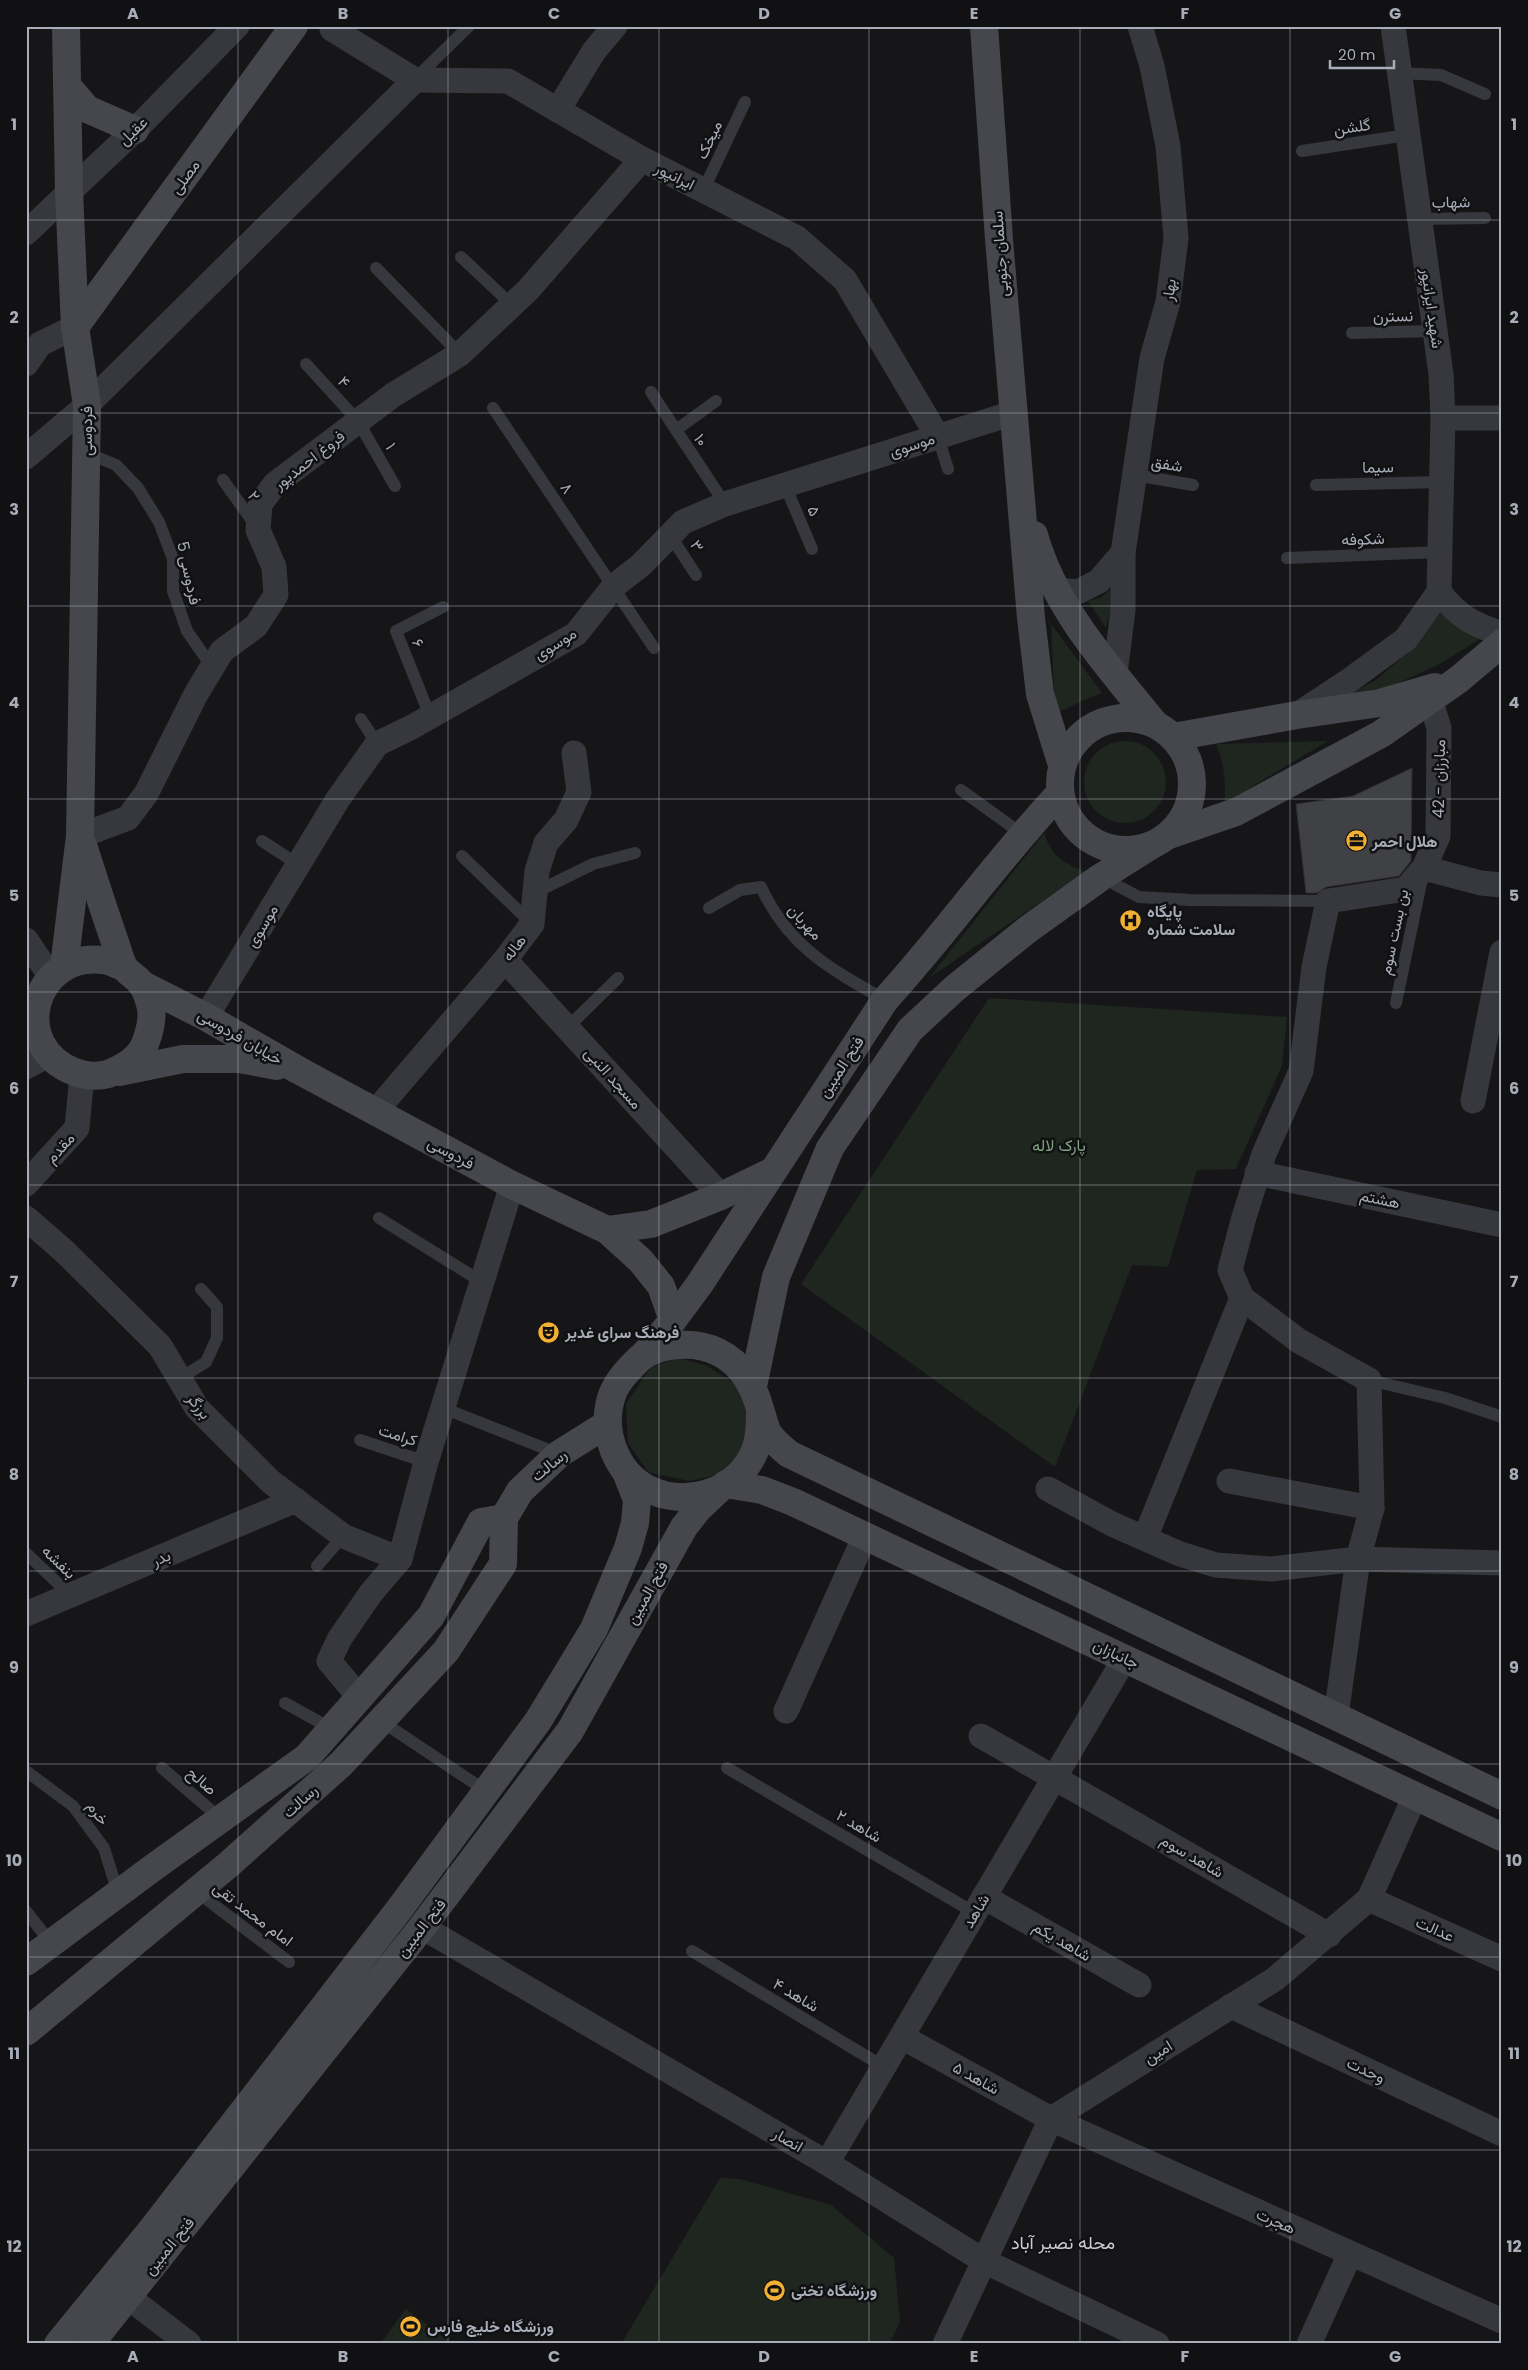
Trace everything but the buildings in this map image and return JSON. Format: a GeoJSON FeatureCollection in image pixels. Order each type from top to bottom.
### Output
{"type":"FeatureCollection","features":[{"type":"Feature","properties":{"kind":"street","name":"فردوسی"},"geometry":{"type":"LineString","coordinates":[[66,26],[69,191],[75,327],[87,405],[80,836]]}},
{"type":"Feature","properties":{"kind":"street","name":"مصلی"},"geometry":{"type":"LineString","coordinates":[[75,327],[294,26]]}},
{"type":"Feature","properties":{"kind":"street"},"geometry":{"type":"LineString","coordinates":[[558,110],[594,51],[614,26]]}},
{"type":"Feature","properties":{"kind":"street","name":"سلمان جنوبی"},"geometry":{"type":"LineString","coordinates":[[984,26],[1019,481]]}},
{"type":"Feature","properties":{"kind":"street","name":"بهار"},"geometry":{"type":"LineString","coordinates":[[1114,674],[1123,610],[1123,553],[1152,358],[1168,302],[1176,238],[1168,146],[1152,66],[1140,26]]}},
{"type":"Feature","properties":{"kind":"street","name":"شهید ایرانپور"},"geometry":{"type":"LineString","coordinates":[[1393,26],[1441,374],[1443,418],[1439,592]]}},
{"type":"Feature","properties":{"kind":"street"},"geometry":{"type":"LineString","coordinates":[[26,457],[87,405],[414,80],[332,29]]}},
{"type":"Feature","properties":{"kind":"street","name":"عقیل"},"geometry":{"type":"LineString","coordinates":[[29,228],[135,130],[224,30]]}},
{"type":"Feature","properties":{"kind":"street","name":"ایرانپور"},"geometry":{"type":"LineString","coordinates":[[414,80],[508,81],[642,159],[797,238],[845,280],[938,437]]}},
{"type":"Feature","properties":{"kind":"street"},"geometry":{"type":"LineString","coordinates":[[68,87],[87,109],[135,130]]}},
{"type":"Feature","properties":{"kind":"street","name":"فروغ احمدپور"},"geometry":{"type":"LineString","coordinates":[[80,836],[128,818],[140,802],[222,651],[256,626],[276,596],[274,567],[258,530],[260,504],[275,484],[393,395],[460,354],[528,290],[642,159]]}},
{"type":"Feature","properties":{"kind":"street"},"geometry":{"type":"LineString","coordinates":[[26,364],[40,344],[75,327]]}},
{"type":"Feature","properties":{"kind":"street","name":"موسوی"},"geometry":{"type":"LineString","coordinates":[[206,1017],[338,800],[378,744],[576,634],[614,586],[641,565],[682,522],[725,504],[1013,413]]}},
{"type":"Feature","properties":{"kind":"street"},"geometry":{"type":"LineString","coordinates":[[1443,418],[1502,418]]}},
{"type":"Feature","properties":{"kind":"street"},"geometry":{"type":"LineString","coordinates":[[1019,481],[1041,562],[1075,625],[1114,674],[1186,755],[1193,776],[1192,798],[1184,818],[1161,840],[1101,877],[1026,930],[954,989],[910,1030],[830,1148],[776,1277],[757,1398],[760,1434],[753,1457],[738,1476],[722,1487],[694,1497],[670,1497],[647,1488],[626,1472],[612,1450],[607,1424],[611,1398],[623,1374],[642,1357],[667,1346],[693,1345],[718,1352],[738,1366],[757,1398],[767,1431],[774,1442],[790,1454],[1502,1796]]}},
{"type":"Feature","properties":{"kind":"street"},"geometry":{"type":"LineString","coordinates":[[1019,481],[1040,694],[1062,765],[1060,792],[1066,812],[1077,829],[1093,842],[1112,849],[1126,850],[1161,840],[1236,812],[1381,734],[1458,680],[1502,643]]}},
{"type":"Feature","properties":{"kind":"street"},"geometry":{"type":"LineString","coordinates":[[1057,590],[1078,592],[1099,581],[1123,553]]}},
{"type":"Feature","properties":{"kind":"street"},"geometry":{"type":"LineString","coordinates":[[1298,715],[1406,639],[1439,592],[1454,611],[1478,626],[1502,634]]}},
{"type":"Feature","properties":{"kind":"street"},"geometry":{"type":"LineString","coordinates":[[1062,765],[1072,745],[1089,729],[1110,720],[1133,718],[1164,731],[1380,703],[1458,680]]}},
{"type":"Feature","properties":{"kind":"street","name":"مبارزان - 42"},"geometry":{"type":"LineString","coordinates":[[1328,901],[1406,889],[1424,868],[1438,836],[1439,728],[1430,699]]}},
{"type":"Feature","properties":{"kind":"street","name":"هاله"},"geometry":{"type":"LineString","coordinates":[[375,1112],[505,960],[532,924],[537,871],[546,843],[566,820],[579,792],[574,752]]}},
{"type":"Feature","properties":{"kind":"street","name":"فتح المبین"},"geometry":{"type":"LineString","coordinates":[[642,1357],[673,1320],[732,1235],[884,1000],[922,959],[1022,834],[1060,792]]}},
{"type":"Feature","properties":{"kind":"street"},"geometry":{"type":"LineString","coordinates":[[58,972],[80,836]]}},
{"type":"Feature","properties":{"kind":"street"},"geometry":{"type":"LineString","coordinates":[[80,836],[133,976],[151,1005],[151,1028],[143,1049],[127,1066],[94,1075],[37,1061],[38,1036],[34,1015],[39,994],[58,972],[84,960],[105,960],[133,976]]}},
{"type":"Feature","properties":{"kind":"street"},"geometry":{"type":"LineString","coordinates":[[1424,868],[1482,883],[1502,885]]}},
{"type":"Feature","properties":{"kind":"street"},"geometry":{"type":"LineString","coordinates":[[1328,901],[1314,967],[1301,1071],[1264,1154],[1230,1270],[1242,1298],[1299,1341],[1369,1380],[1372,1508],[1358,1559],[1336,1716]]}},
{"type":"Feature","properties":{"kind":"street"},"geometry":{"type":"LineString","coordinates":[[28,947],[58,972]]}},
{"type":"Feature","properties":{"kind":"street"},"geometry":{"type":"LineString","coordinates":[[1473,1101],[1502,952]]}},
{"type":"Feature","properties":{"kind":"street","name":"مسجد النبی"},"geometry":{"type":"LineString","coordinates":[[505,960],[721,1196]]}},
{"type":"Feature","properties":{"kind":"street","name":"خیابان فردوسی"},"geometry":{"type":"LineString","coordinates":[[133,976],[298,1070]]}},
{"type":"Feature","properties":{"kind":"street","name":"خیابان فردوسی"},"geometry":{"type":"LineString","coordinates":[[94,1075],[183,1059],[240,1059],[298,1070]]}},
{"type":"Feature","properties":{"kind":"street","name":"فردوسی"},"geometry":{"type":"LineString","coordinates":[[298,1070],[512,1185],[607,1230],[641,1261],[661,1286],[673,1320]]}},
{"type":"Feature","properties":{"kind":"street","name":"مقدم"},"geometry":{"type":"LineString","coordinates":[[26,1184],[77,1128],[94,1075]]}},
{"type":"Feature","properties":{"kind":"street"},"geometry":{"type":"LineString","coordinates":[[607,1230],[651,1224],[721,1196],[771,1172]]}},
{"type":"Feature","properties":{"kind":"street","name":"هشتم"},"geometry":{"type":"LineString","coordinates":[[1258,1174],[1502,1225]]}},
{"type":"Feature","properties":{"kind":"street"},"geometry":{"type":"LineString","coordinates":[[360,1698],[329,1661],[340,1638],[371,1593],[400,1559],[426,1462],[512,1185]]}},
{"type":"Feature","properties":{"kind":"street","name":"برزگر"},"geometry":{"type":"LineString","coordinates":[[26,1218],[64,1250],[160,1346],[197,1408],[271,1482],[343,1536],[400,1559]]}},
{"type":"Feature","properties":{"kind":"street"},"geometry":{"type":"LineString","coordinates":[[1145,1538],[1242,1298]]}},
{"type":"Feature","properties":{"kind":"street","name":"رسالت"},"geometry":{"type":"LineString","coordinates":[[26,2032],[197,1892],[341,1764],[446,1650],[503,1564],[504,1518],[520,1491],[559,1454],[607,1424]]}},
{"type":"Feature","properties":{"kind":"street"},"geometry":{"type":"LineString","coordinates":[[797,1504],[796,1496],[800,1481],[805,1474],[820,1469]]}},
{"type":"Feature","properties":{"kind":"street","name":"فتح المبین"},"geometry":{"type":"LineString","coordinates":[[90,2344],[118,2290],[538,1721],[594,1629],[628,1548],[635,1524],[637,1500],[626,1472]]}},
{"type":"Feature","properties":{"kind":"street"},"geometry":{"type":"LineString","coordinates":[[1229,1481],[1372,1508]]}},
{"type":"Feature","properties":{"kind":"street","name":"فتح المبین"},"geometry":{"type":"LineString","coordinates":[[58,2344],[118,2290],[422,1928],[570,1732],[684,1527],[698,1509],[722,1487]]}},
{"type":"Feature","properties":{"kind":"street","name":"جانبازان"},"geometry":{"type":"LineString","coordinates":[[722,1487],[762,1490],[797,1504],[1502,1837]]}},
{"type":"Feature","properties":{"kind":"street"},"geometry":{"type":"LineString","coordinates":[[1048,1489],[1112,1524],[1180,1554],[1216,1565],[1271,1569],[1358,1559],[1502,1563]]}},
{"type":"Feature","properties":{"kind":"street","name":"بدر"},"geometry":{"type":"LineString","coordinates":[[26,1614],[296,1500]]}},
{"type":"Feature","properties":{"kind":"street","name":"رسالت"},"geometry":{"type":"LineString","coordinates":[[26,1962],[221,1818],[308,1757],[431,1616],[480,1522],[504,1518]]}},
{"type":"Feature","properties":{"kind":"street"},"geometry":{"type":"LineString","coordinates":[[786,1711],[865,1536]]}},
{"type":"Feature","properties":{"kind":"street","name":"شاهد"},"geometry":{"type":"LineString","coordinates":[[827,2163],[1124,1658]]}},
{"type":"Feature","properties":{"kind":"street","name":"شاهد سوم"},"geometry":{"type":"LineString","coordinates":[[981,1736],[1329,1935]]}},
{"type":"Feature","properties":{"kind":"street","name":"امین"},"geometry":{"type":"LineString","coordinates":[[1051,2119],[1274,1980],[1329,1935],[1369,1899],[1416,1796]]}},
{"type":"Feature","properties":{"kind":"street","name":"عدالت"},"geometry":{"type":"LineString","coordinates":[[1369,1899],[1502,1959]]}},
{"type":"Feature","properties":{"kind":"street","name":"شاهد یکم"},"geometry":{"type":"LineString","coordinates":[[979,1905],[1139,1985]]}},
{"type":"Feature","properties":{"kind":"street","name":"انصار"},"geometry":{"type":"LineString","coordinates":[[422,1928],[827,2163],[984,2261],[1158,2344]]}},
{"type":"Feature","properties":{"kind":"street","name":"وحدت"},"geometry":{"type":"LineString","coordinates":[[1230,2006],[1502,2134]]}},
{"type":"Feature","properties":{"kind":"street","name":"شاهد ۵"},"geometry":{"type":"LineString","coordinates":[[902,2036],[1051,2119]]}},
{"type":"Feature","properties":{"kind":"street"},"geometry":{"type":"LineString","coordinates":[[945,2344],[1051,2119]]}},
{"type":"Feature","properties":{"kind":"street","name":"هجرت"},"geometry":{"type":"LineString","coordinates":[[1051,2119],[1502,2322]]}},
{"type":"Feature","properties":{"kind":"street"},"geometry":{"type":"LineString","coordinates":[[1309,2344],[1350,2254]]}},
{"type":"Feature","properties":{"kind":"street"},"geometry":{"type":"LineString","coordinates":[[118,2290],[189,2344]]}},
{"type":"Feature","properties":{"kind":"lane"},"geometry":{"type":"LineString","coordinates":[[414,80],[469,26]]}},
{"type":"Feature","properties":{"kind":"lane"},"geometry":{"type":"LineString","coordinates":[[1398,73],[1441,75],[1485,94]]}},
{"type":"Feature","properties":{"kind":"lane","name":"میخک"},"geometry":{"type":"LineString","coordinates":[[703,191],[745,102]]}},
{"type":"Feature","properties":{"kind":"lane","name":"گلشن"},"geometry":{"type":"LineString","coordinates":[[1302,151],[1407,135]]}},
{"type":"Feature","properties":{"kind":"lane","name":"شهاب"},"geometry":{"type":"LineString","coordinates":[[1419,219],[1484,218]]}},
{"type":"Feature","properties":{"kind":"lane"},"geometry":{"type":"LineString","coordinates":[[461,257],[512,305]]}},
{"type":"Feature","properties":{"kind":"lane"},"geometry":{"type":"LineString","coordinates":[[376,268],[460,354]]}},
{"type":"Feature","properties":{"kind":"lane","name":"نسترن"},"geometry":{"type":"LineString","coordinates":[[1352,333],[1435,331]]}},
{"type":"Feature","properties":{"kind":"lane","name":"۴"},"geometry":{"type":"LineString","coordinates":[[306,364],[358,421]]}},
{"type":"Feature","properties":{"kind":"lane","name":"۱۰"},"geometry":{"type":"LineString","coordinates":[[651,392],[725,504]]}},
{"type":"Feature","properties":{"kind":"lane"},"geometry":{"type":"LineString","coordinates":[[676,430],[716,401]]}},
{"type":"Feature","properties":{"kind":"lane","name":"۸"},"geometry":{"type":"LineString","coordinates":[[493,408],[614,586]]}},
{"type":"Feature","properties":{"kind":"lane","name":"۱"},"geometry":{"type":"LineString","coordinates":[[358,421],[395,486]]}},
{"type":"Feature","properties":{"kind":"lane"},"geometry":{"type":"LineString","coordinates":[[938,437],[948,469]]}},
{"type":"Feature","properties":{"kind":"lane","name":"5 فردوسی"},"geometry":{"type":"LineString","coordinates":[[87,453],[116,464],[138,488],[159,522],[173,559],[173,591],[187,631],[212,667]]}},
{"type":"Feature","properties":{"kind":"lane","name":"شفق"},"geometry":{"type":"LineString","coordinates":[[1135,475],[1194,485]]}},
{"type":"Feature","properties":{"kind":"lane","name":"۲"},"geometry":{"type":"LineString","coordinates":[[223,480],[258,530]]}},
{"type":"Feature","properties":{"kind":"lane","name":"سیما"},"geometry":{"type":"LineString","coordinates":[[1316,485],[1442,482]]}},
{"type":"Feature","properties":{"kind":"lane","name":"۵"},"geometry":{"type":"LineString","coordinates":[[785,485],[812,549]]}},
{"type":"Feature","properties":{"kind":"lane","name":"۳"},"geometry":{"type":"LineString","coordinates":[[670,535],[696,575]]}},
{"type":"Feature","properties":{"kind":"lane","name":"شکوفه"},"geometry":{"type":"LineString","coordinates":[[1287,558],[1440,552]]}},
{"type":"Feature","properties":{"kind":"lane"},"geometry":{"type":"LineString","coordinates":[[614,586],[654,648]]}},
{"type":"Feature","properties":{"kind":"lane","name":"۶"},"geometry":{"type":"LineString","coordinates":[[430,716],[396,631],[443,607]]}},
{"type":"Feature","properties":{"kind":"lane"},"geometry":{"type":"LineString","coordinates":[[361,719],[378,744]]}},
{"type":"Feature","properties":{"kind":"lane"},"geometry":{"type":"LineString","coordinates":[[961,790],[1022,834]]}},
{"type":"Feature","properties":{"kind":"lane"},"geometry":{"type":"LineString","coordinates":[[262,841],[299,864]]}},
{"type":"Feature","properties":{"kind":"lane"},"geometry":{"type":"LineString","coordinates":[[536,892],[593,864],[635,853]]}},
{"type":"Feature","properties":{"kind":"lane"},"geometry":{"type":"LineString","coordinates":[[462,856],[532,924]]}},
{"type":"Feature","properties":{"kind":"lane","name":"بن بست سوم"},"geometry":{"type":"LineString","coordinates":[[1396,1003],[1424,868]]}},
{"type":"Feature","properties":{"kind":"lane"},"geometry":{"type":"LineString","coordinates":[[1101,877],[1139,897],[1191,900],[1328,901]]}},
{"type":"Feature","properties":{"kind":"lane","name":"مهربان"},"geometry":{"type":"LineString","coordinates":[[709,908],[740,890],[761,887],[771,908],[795,939],[835,972],[884,1000]]}},
{"type":"Feature","properties":{"kind":"lane"},"geometry":{"type":"LineString","coordinates":[[567,1028],[618,978]]}},
{"type":"Feature","properties":{"kind":"lane"},"geometry":{"type":"LineString","coordinates":[[379,1218],[482,1282]]}},
{"type":"Feature","properties":{"kind":"lane"},"geometry":{"type":"LineString","coordinates":[[179,1379],[206,1362],[217,1338],[217,1307],[202,1289]]}},
{"type":"Feature","properties":{"kind":"lane"},"geometry":{"type":"LineString","coordinates":[[1369,1380],[1445,1398],[1502,1417]]}},
{"type":"Feature","properties":{"kind":"lane"},"geometry":{"type":"LineString","coordinates":[[443,1408],[559,1454]]}},
{"type":"Feature","properties":{"kind":"lane","name":"کرامت"},"geometry":{"type":"LineString","coordinates":[[360,1440],[426,1462]]}},
{"type":"Feature","properties":{"kind":"lane"},"geometry":{"type":"LineString","coordinates":[[317,1566],[343,1536]]}},
{"type":"Feature","properties":{"kind":"lane","name":"بنفشه"},"geometry":{"type":"LineString","coordinates":[[26,1553],[70,1594]]}},
{"type":"Feature","properties":{"kind":"lane"},"geometry":{"type":"LineString","coordinates":[[285,1703],[332,1729]]}},
{"type":"Feature","properties":{"kind":"lane"},"geometry":{"type":"LineString","coordinates":[[381,1721],[486,1791]]}},
{"type":"Feature","properties":{"kind":"lane","name":"صالح"},"geometry":{"type":"LineString","coordinates":[[162,1768],[221,1818]]}},
{"type":"Feature","properties":{"kind":"lane","name":"شاهد ۲"},"geometry":{"type":"LineString","coordinates":[[726,1768],[979,1905]]}},
{"type":"Feature","properties":{"kind":"lane","name":"خرم"},"geometry":{"type":"LineString","coordinates":[[26,1770],[73,1806],[104,1848],[118,1893]]}},
{"type":"Feature","properties":{"kind":"lane","name":"امام محمد تقی"},"geometry":{"type":"LineString","coordinates":[[197,1892],[290,1962]]}},
{"type":"Feature","properties":{"kind":"lane"},"geometry":{"type":"LineString","coordinates":[[26,1911],[51,1943]]}},
{"type":"Feature","properties":{"kind":"lane","name":"شاهد ۴"},"geometry":{"type":"LineString","coordinates":[[692,1951],[884,2066]]}},
{"type":"Feature","properties":{"kind":"green space"},"geometry":{"type":"Polygon","coordinates":[[[1117,584],[1106,628],[1088,601],[1100,598],[1117,584]]]}},
{"type":"Feature","properties":{"kind":"green space"},"geometry":{"type":"Polygon","coordinates":[[[1439,610],[1483,637],[1440,664],[1392,686],[1343,697],[1376,680],[1412,649],[1439,610]]]}},
{"type":"Feature","properties":{"kind":"green space"},"geometry":{"type":"Polygon","coordinates":[[[1051,624],[1102,693],[1055,714],[1051,624]]]}},
{"type":"Feature","properties":{"kind":"green space"},"geometry":{"type":"Polygon","coordinates":[[[1125,741],[1141,744],[1154,753],[1163,766],[1166,782],[1163,798],[1154,811],[1141,820],[1125,823],[1109,820],[1096,811],[1087,798],[1084,782],[1087,766],[1096,753],[1109,744],[1125,741]]]}},
{"type":"Feature","properties":{"kind":"green space"},"geometry":{"type":"Polygon","coordinates":[[[1328,741],[1225,803],[1223,765],[1216,744],[1328,741]]]}},
{"type":"Feature","properties":{"kind":"green space"},"geometry":{"type":"Polygon","coordinates":[[[1044,833],[1051,848],[1059,858],[1085,872],[929,978],[1044,833]]]}},
{"type":"Feature","properties":{"kind":"green space","name":"پارک لاله"},"geometry":{"type":"Polygon","coordinates":[[[989,998],[1287,1017],[1282,1066],[1236,1169],[1197,1170],[1168,1267],[1132,1265],[1055,1467],[801,1284],[989,998]]]}},
{"type":"Feature","properties":{"kind":"green space"},"geometry":{"type":"Polygon","coordinates":[[[678,1358],[707,1366],[735,1384],[750,1417],[750,1436],[726,1473],[689,1481],[648,1472],[628,1443],[626,1404],[651,1367],[678,1358]]]}},
{"type":"Feature","properties":{"kind":"green space","name":"ورزشگاه تختی"},"geometry":{"type":"Polygon","coordinates":[[[720,2178],[740,2179],[831,2205],[894,2258],[900,2322],[889,2344],[621,2344],[720,2178]]]}},
{"type":"Feature","properties":{"kind":"green space","name":"ورزشگاه خلیج فارس"},"geometry":{"type":"Polygon","coordinates":[[[406,2309],[453,2344],[380,2344],[406,2309]]]}},
{"type":"Feature","properties":{"kind":"place","name":"هلال احمر"},"geometry":{"type":"Point","coordinates":[1356,841]}},
{"type":"Feature","properties":{"kind":"place","name":"پایگاه سلامت شماره"},"geometry":{"type":"Point","coordinates":[1131,920]}},
{"type":"Feature","properties":{"kind":"place","name":"فرهنگ سرای غدیر"},"geometry":{"type":"Point","coordinates":[549,1332]}},
{"type":"Feature","properties":{"kind":"place","name":"ورزشگاه تختی"},"geometry":{"type":"Point","coordinates":[775,2290]}},
{"type":"Feature","properties":{"kind":"place","name":"ورزشگاه خلیج فارس"},"geometry":{"type":"Point","coordinates":[411,2326]}},
{"type":"Feature","properties":{"kind":"district","name":"محله نصیر آباد"},"geometry":{"type":"Point","coordinates":[1063,2242]}}]}
